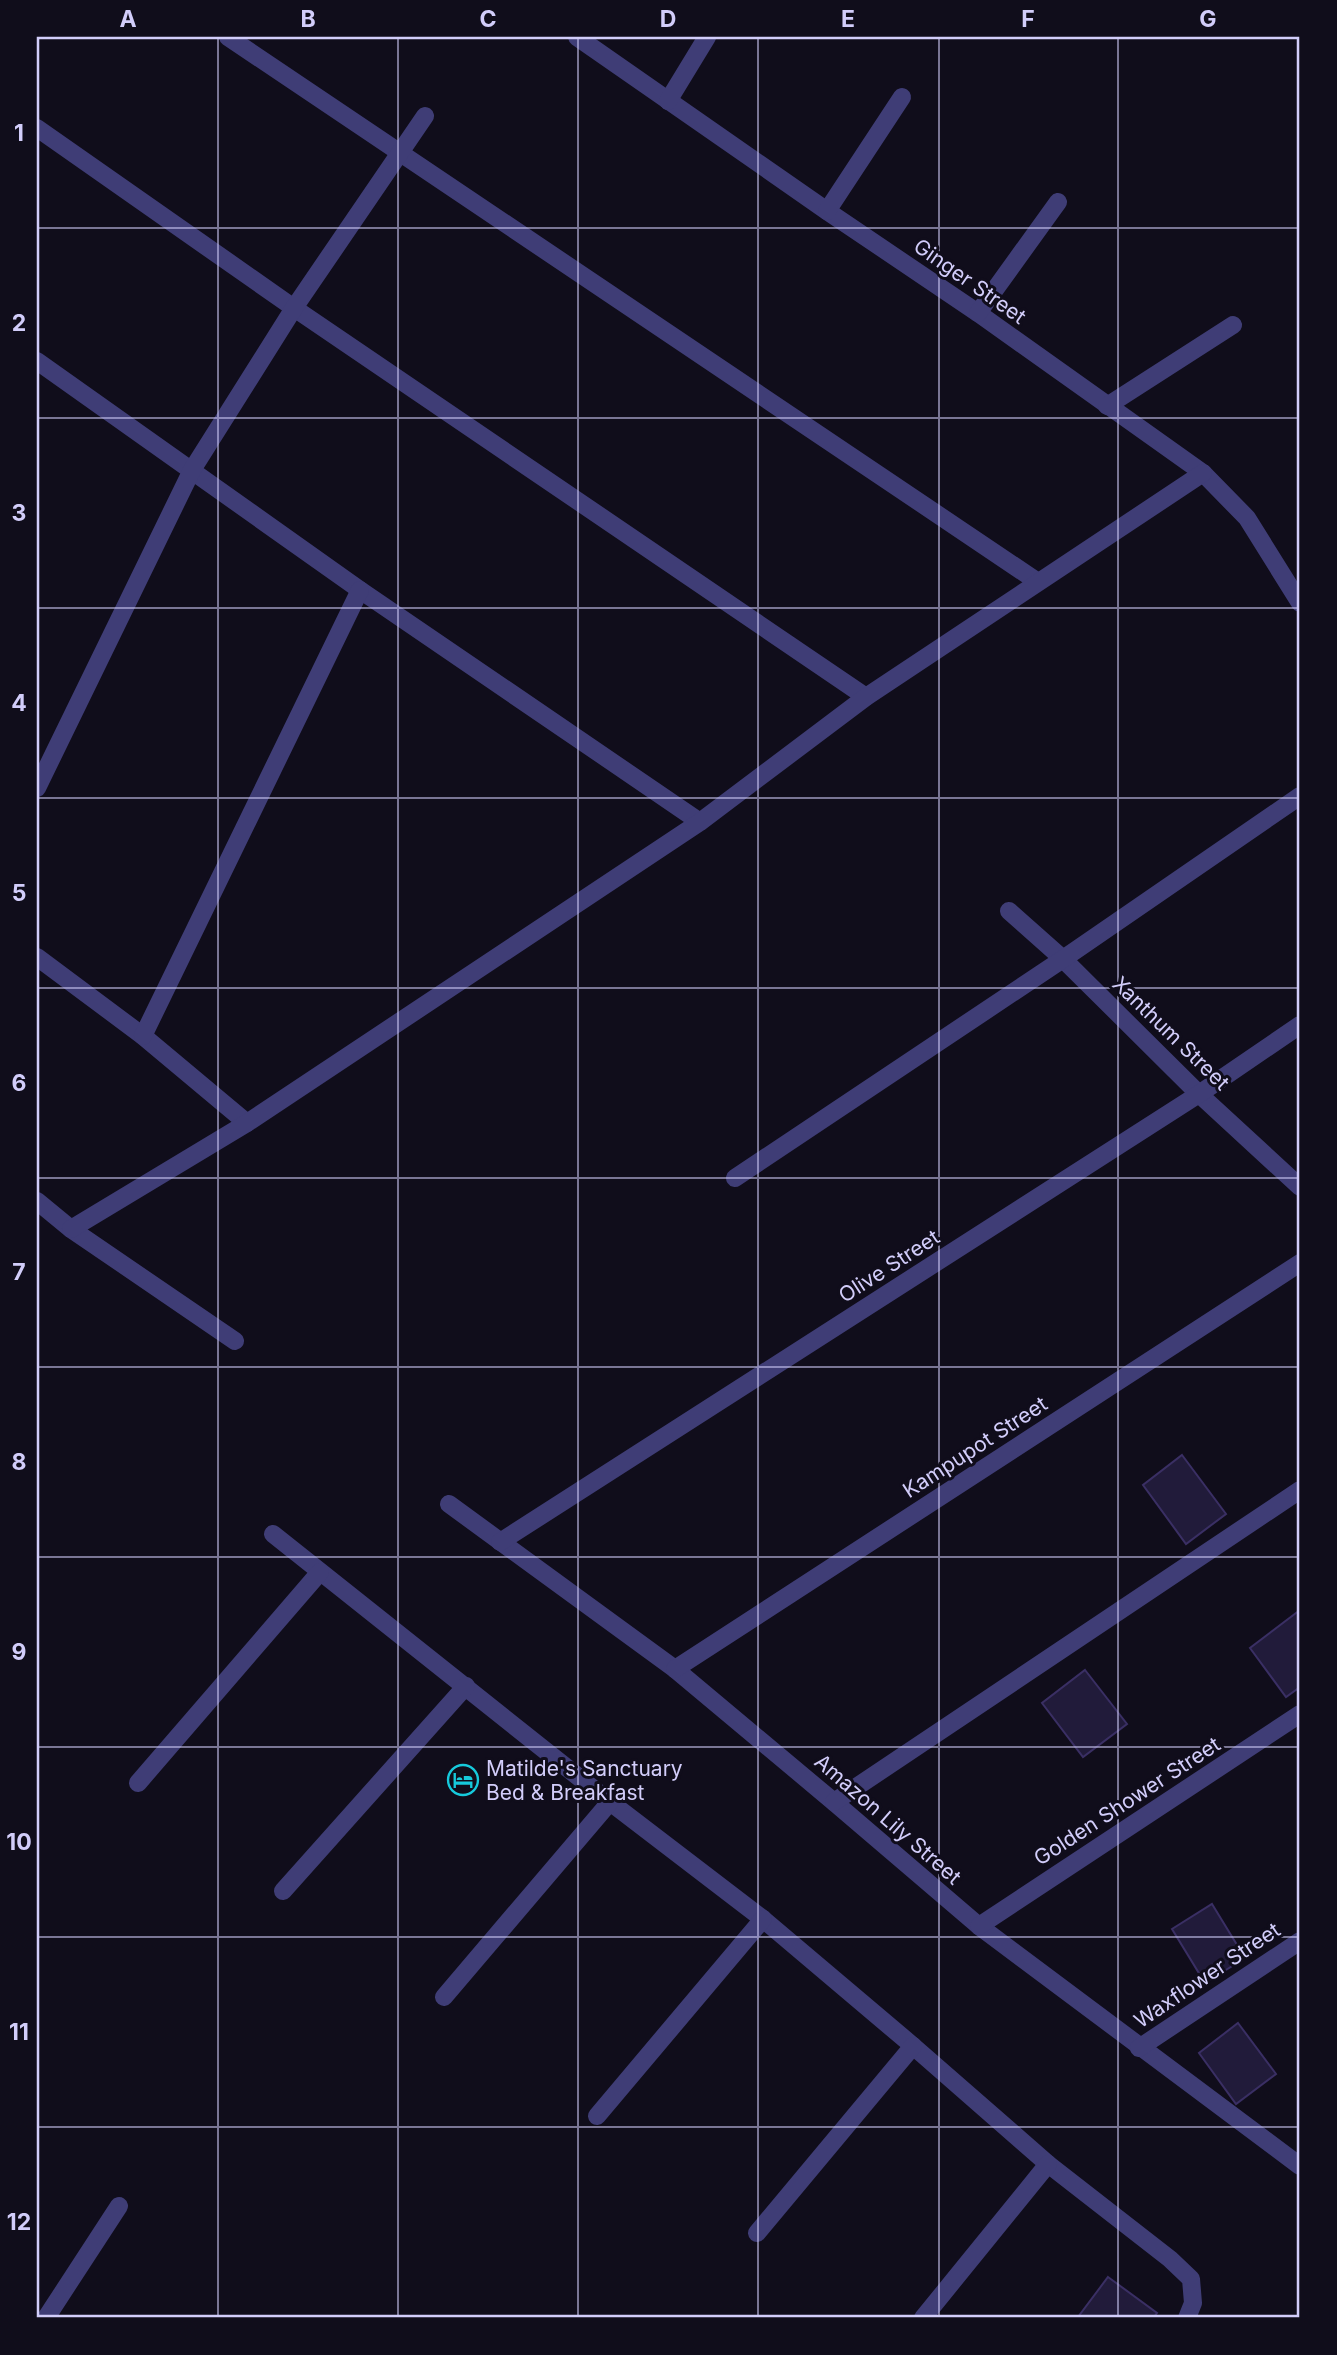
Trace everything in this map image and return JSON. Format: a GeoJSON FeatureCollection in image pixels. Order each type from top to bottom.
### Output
{"type":"FeatureCollection","features":[{"type":"Feature","properties":{"kind":"street"},"geometry":{"type":"LineString","coordinates":[[228,37],[1038,582]]}},
{"type":"Feature","properties":{"kind":"street","name":"Ginger Street"},"geometry":{"type":"LineString","coordinates":[[577,37],[978,313],[1203,473],[1247,518],[1300,603]]}},
{"type":"Feature","properties":{"kind":"street"},"geometry":{"type":"LineString","coordinates":[[668,101],[706,37]]}},
{"type":"Feature","properties":{"kind":"street"},"geometry":{"type":"LineString","coordinates":[[827,211],[902,97]]}},
{"type":"Feature","properties":{"kind":"street"},"geometry":{"type":"LineString","coordinates":[[37,788],[192,470],[294,308],[425,116]]}},
{"type":"Feature","properties":{"kind":"street"},"geometry":{"type":"LineString","coordinates":[[37,128],[294,308],[866,697]]}},
{"type":"Feature","properties":{"kind":"street"},"geometry":{"type":"LineString","coordinates":[[978,313],[1058,202]]}},
{"type":"Feature","properties":{"kind":"street"},"geometry":{"type":"LineString","coordinates":[[1107,406],[1233,325]]}},
{"type":"Feature","properties":{"kind":"street"},"geometry":{"type":"LineString","coordinates":[[37,362],[360,590],[700,822]]}},
{"type":"Feature","properties":{"kind":"street"},"geometry":{"type":"LineString","coordinates":[[71,1229],[247,1123],[700,822],[866,697],[1203,473]]}},
{"type":"Feature","properties":{"kind":"street"},"geometry":{"type":"LineString","coordinates":[[144,1036],[360,590]]}},
{"type":"Feature","properties":{"kind":"street"},"geometry":{"type":"LineString","coordinates":[[735,1178],[1063,959],[1300,796]]}},
{"type":"Feature","properties":{"kind":"street","name":"Xanthum Street"},"geometry":{"type":"LineString","coordinates":[[1009,911],[1063,959],[1199,1094],[1300,1187]]}},
{"type":"Feature","properties":{"kind":"street"},"geometry":{"type":"LineString","coordinates":[[37,957],[144,1036],[247,1123]]}},
{"type":"Feature","properties":{"kind":"street","name":"Olive Street"},"geometry":{"type":"LineString","coordinates":[[500,1542],[1199,1094],[1300,1025]]}},
{"type":"Feature","properties":{"kind":"street"},"geometry":{"type":"LineString","coordinates":[[37,1200],[71,1229],[235,1342]]}},
{"type":"Feature","properties":{"kind":"street","name":"Kampupot Street"},"geometry":{"type":"LineString","coordinates":[[675,1669],[1300,1263]]}},
{"type":"Feature","properties":{"kind":"street"},"geometry":{"type":"LineString","coordinates":[[834,1802],[1300,1490]]}},
{"type":"Feature","properties":{"kind":"street","name":"Amazon Lily Street"},"geometry":{"type":"LineString","coordinates":[[449,1504],[675,1669],[978,1926],[1300,2166]]}},
{"type":"Feature","properties":{"kind":"street"},"geometry":{"type":"LineString","coordinates":[[273,1534],[610,1802],[763,1919],[1048,2164],[1170,2259],[1191,2279],[1193,2303],[1187,2318]]}},
{"type":"Feature","properties":{"kind":"street"},"geometry":{"type":"LineString","coordinates":[[138,1783],[320,1572]]}},
{"type":"Feature","properties":{"kind":"street"},"geometry":{"type":"LineString","coordinates":[[283,1891],[467,1686]]}},
{"type":"Feature","properties":{"kind":"street","name":"Golden Shower Street"},"geometry":{"type":"LineString","coordinates":[[978,1926],[1300,1714]]}},
{"type":"Feature","properties":{"kind":"street"},"geometry":{"type":"LineString","coordinates":[[444,1997],[610,1802]]}},
{"type":"Feature","properties":{"kind":"street"},"geometry":{"type":"LineString","coordinates":[[597,2116],[763,1919]]}},
{"type":"Feature","properties":{"kind":"street","name":"Waxflower Street"},"geometry":{"type":"LineString","coordinates":[[1139,2048],[1300,1941]]}},
{"type":"Feature","properties":{"kind":"street"},"geometry":{"type":"LineString","coordinates":[[757,2233],[913,2046]]}},
{"type":"Feature","properties":{"kind":"street"},"geometry":{"type":"LineString","coordinates":[[923,2318],[1048,2164]]}},
{"type":"Feature","properties":{"kind":"street"},"geometry":{"type":"LineString","coordinates":[[46,2318],[119,2206]]}},
{"type":"Feature","properties":{"kind":"building"},"geometry":{"type":"Polygon","coordinates":[[[1182,1455],[1226,1514],[1186,1544],[1143,1485],[1182,1455]]]}},
{"type":"Feature","properties":{"kind":"building"},"geometry":{"type":"Polygon","coordinates":[[[1300,1610],[1300,1687],[1286,1697],[1250,1648],[1300,1610]]]}},
{"type":"Feature","properties":{"kind":"building"},"geometry":{"type":"Polygon","coordinates":[[[1085,1670],[1127,1724],[1083,1757],[1042,1703],[1085,1670]]]}},
{"type":"Feature","properties":{"kind":"building"},"geometry":{"type":"Polygon","coordinates":[[[1212,1904],[1245,1958],[1205,1983],[1172,1929],[1212,1904]]]}},
{"type":"Feature","properties":{"kind":"building"},"geometry":{"type":"Polygon","coordinates":[[[1238,2023],[1276,2074],[1236,2104],[1199,2053],[1238,2023]]]}},
{"type":"Feature","properties":{"kind":"building"},"geometry":{"type":"Polygon","coordinates":[[[1108,2277],[1157,2313],[1153,2318],[1078,2317],[1108,2277]]]}},
{"type":"Feature","properties":{"kind":"place","name":"Matilde's Sanctuary Bed & Breakfast"},"geometry":{"type":"Point","coordinates":[463,1780]}}]}
